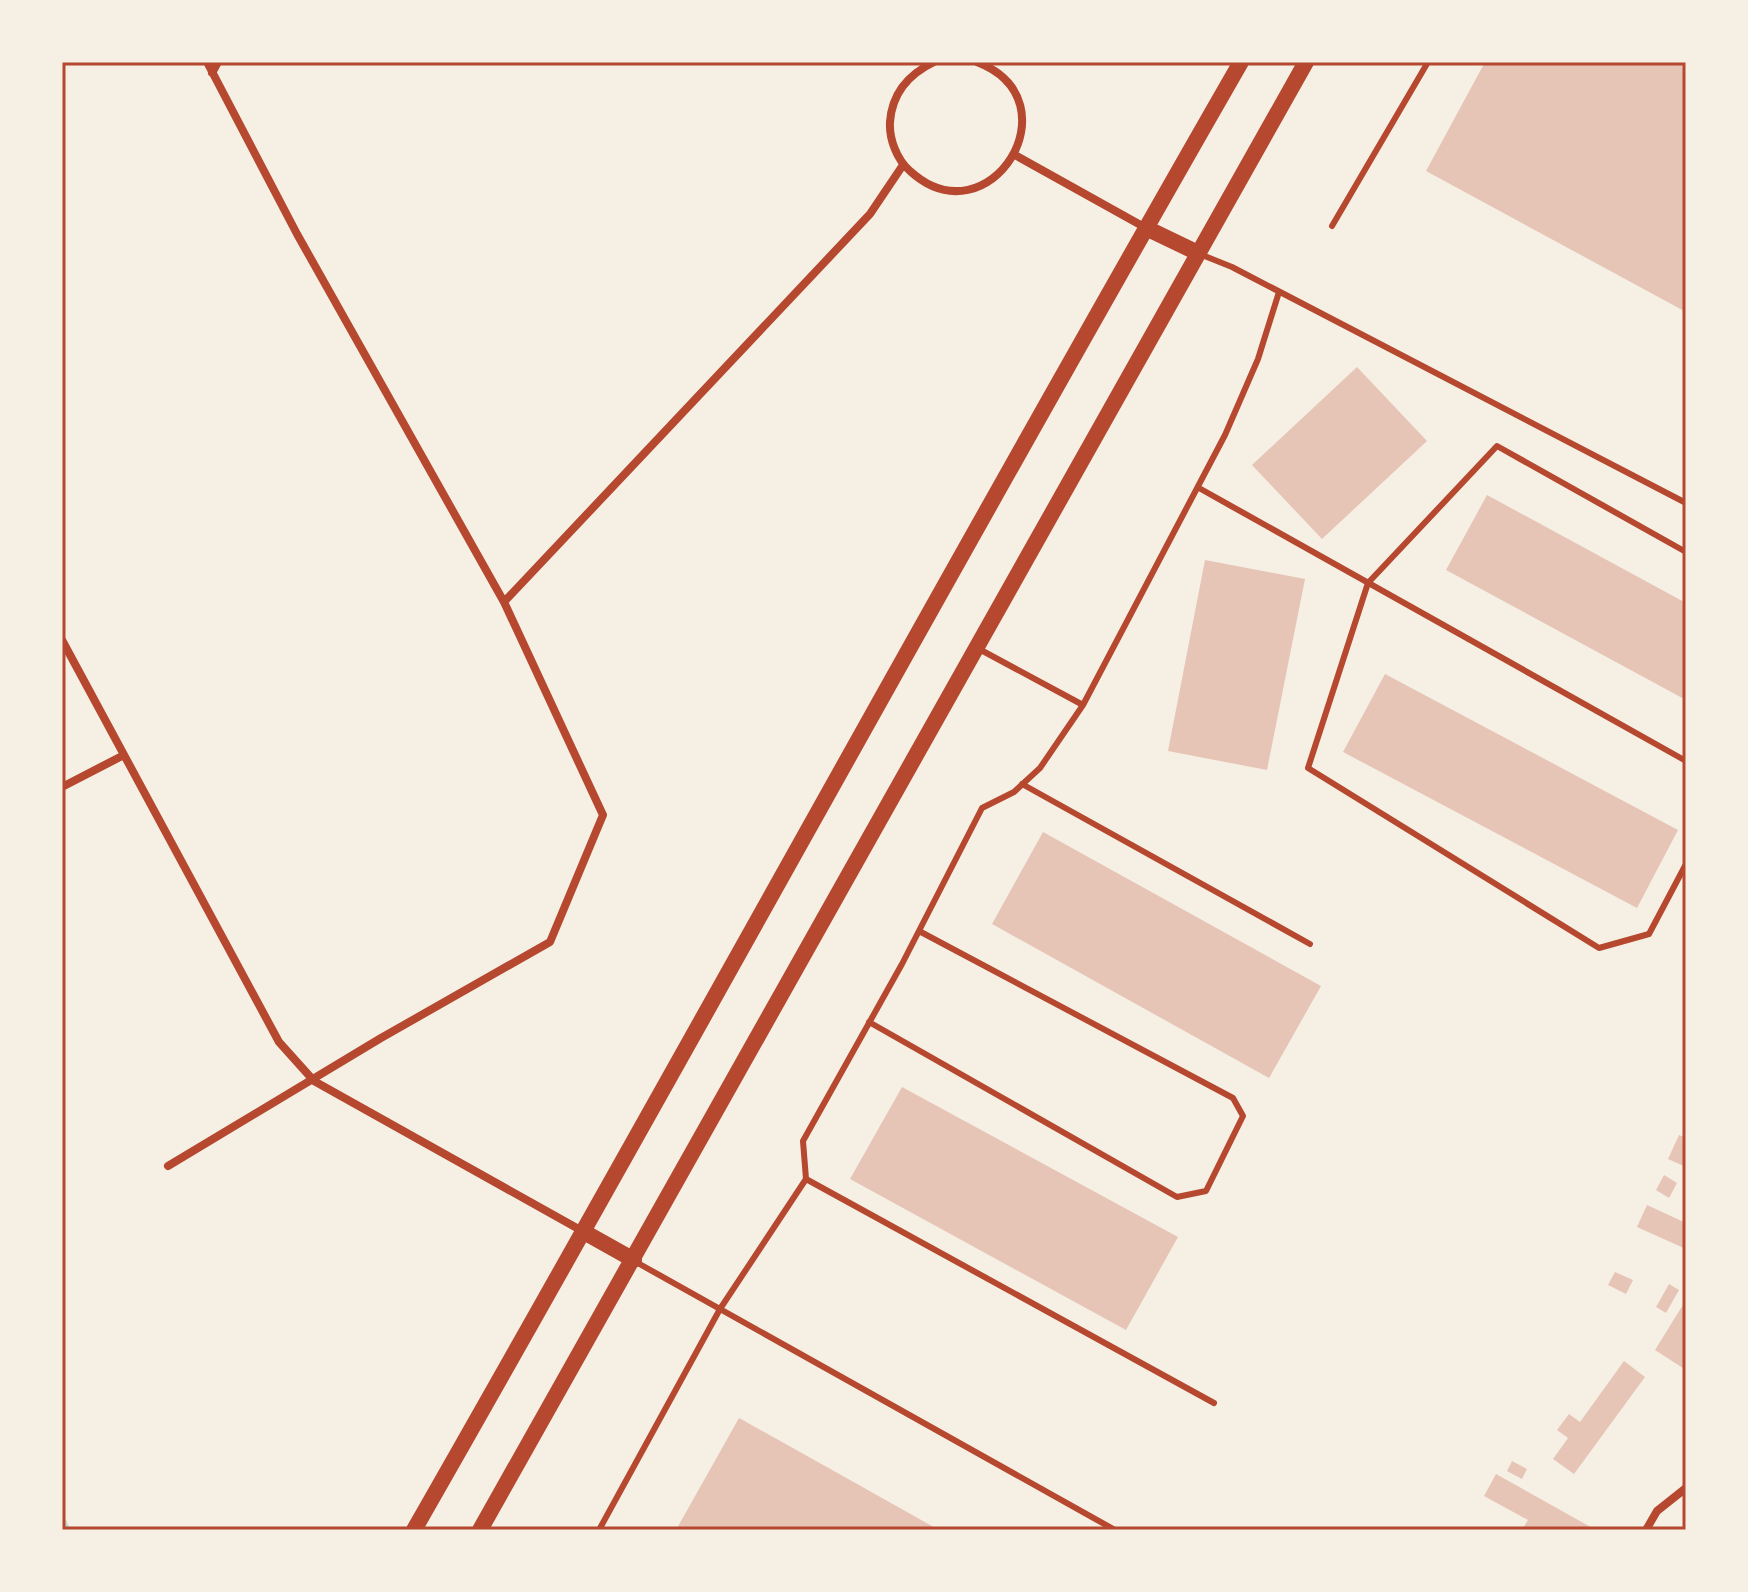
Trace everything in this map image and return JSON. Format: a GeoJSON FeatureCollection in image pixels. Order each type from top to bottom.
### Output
{"type":"FeatureCollection","features":[{"type":"Feature","properties":{"kind":"main road"},"geometry":{"type":"LineString","coordinates":[[414,1530],[1241,62]]}},
{"type":"Feature","properties":{"kind":"main road"},"geometry":{"type":"LineString","coordinates":[[480,1530],[1306,62]]}},
{"type":"Feature","properties":{"kind":"main road"},"geometry":{"type":"LineString","coordinates":[[1146,228],[1198,253]]}},
{"type":"Feature","properties":{"kind":"main road"},"geometry":{"type":"LineString","coordinates":[[584,1232],[634,1260]]}},
{"type":"Feature","properties":{"kind":"street"},"geometry":{"type":"LineString","coordinates":[[168,1166],[381,1038],[550,942],[603,815],[504,602],[297,234],[207,62]]}},
{"type":"Feature","properties":{"kind":"street"},"geometry":{"type":"LineString","coordinates":[[212,73],[218,62]]}},
{"type":"Feature","properties":{"kind":"street"},"geometry":{"type":"LineString","coordinates":[[934,62],[918,70],[903,85],[893,104],[889,125],[893,146],[903,165],[920,180],[940,188],[962,191],[983,185],[1002,173],[1015,155],[1022,133],[1022,111],[1014,91],[999,74],[979,62]]}},
{"type":"Feature","properties":{"kind":"street"},"geometry":{"type":"LineString","coordinates":[[1015,155],[1146,228]]}},
{"type":"Feature","properties":{"kind":"street"},"geometry":{"type":"LineString","coordinates":[[504,602],[870,214],[903,165]]}},
{"type":"Feature","properties":{"kind":"street"},"geometry":{"type":"LineString","coordinates":[[62,640],[279,1042],[314,1081],[584,1232]]}},
{"type":"Feature","properties":{"kind":"street"},"geometry":{"type":"LineString","coordinates":[[62,787],[122,756]]}},
{"type":"Feature","properties":{"kind":"street"},"geometry":{"type":"LineString","coordinates":[[1646,1530],[1657,1511],[1686,1488]]}},
{"type":"Feature","properties":{"kind":"lane"},"geometry":{"type":"LineString","coordinates":[[1332,226],[1428,62]]}},
{"type":"Feature","properties":{"kind":"lane"},"geometry":{"type":"LineString","coordinates":[[1198,253],[1232,267],[1686,503]]}},
{"type":"Feature","properties":{"kind":"lane"},"geometry":{"type":"LineString","coordinates":[[599,1530],[720,1309],[806,1179],[803,1141],[919,931],[982,808],[1014,792],[1040,768],[1083,705],[1199,488],[1258,359],[1279,292]]}},
{"type":"Feature","properties":{"kind":"lane"},"geometry":{"type":"LineString","coordinates":[[1686,552],[1497,446],[1368,583],[1308,768],[1599,948],[1649,934],[1686,864]]}},
{"type":"Feature","properties":{"kind":"lane"},"geometry":{"type":"LineString","coordinates":[[1199,488],[1686,761]]}},
{"type":"Feature","properties":{"kind":"lane"},"geometry":{"type":"LineString","coordinates":[[976,647],[1083,705]]}},
{"type":"Feature","properties":{"kind":"lane"},"geometry":{"type":"LineString","coordinates":[[1022,784],[1310,944]]}},
{"type":"Feature","properties":{"kind":"lane"},"geometry":{"type":"LineString","coordinates":[[869,1022],[1177,1197],[1206,1191],[1243,1116],[1233,1098],[919,931]]}},
{"type":"Feature","properties":{"kind":"lane"},"geometry":{"type":"LineString","coordinates":[[806,1179],[1214,1403]]}},
{"type":"Feature","properties":{"kind":"lane"},"geometry":{"type":"LineString","coordinates":[[634,1260],[1115,1530]]}},
{"type":"Feature","properties":{"kind":"building"},"geometry":{"type":"Polygon","coordinates":[[[1485,62],[1686,62],[1686,312],[1426,171],[1485,62]]]}},
{"type":"Feature","properties":{"kind":"building"},"geometry":{"type":"Polygon","coordinates":[[[1357,367],[1427,441],[1322,539],[1252,465],[1357,367]]]}},
{"type":"Feature","properties":{"kind":"building"},"geometry":{"type":"Polygon","coordinates":[[[1487,495],[1686,603],[1686,700],[1446,570],[1487,495]]]}},
{"type":"Feature","properties":{"kind":"building"},"geometry":{"type":"Polygon","coordinates":[[[1205,560],[1305,579],[1267,770],[1168,751],[1205,560]]]}},
{"type":"Feature","properties":{"kind":"building"},"geometry":{"type":"Polygon","coordinates":[[[1385,674],[1678,830],[1637,908],[1343,752],[1385,674]]]}},
{"type":"Feature","properties":{"kind":"building"},"geometry":{"type":"Polygon","coordinates":[[[1043,832],[1321,986],[1269,1078],[992,924],[1043,832]]]}},
{"type":"Feature","properties":{"kind":"building"},"geometry":{"type":"Polygon","coordinates":[[[902,1087],[1178,1237],[1126,1330],[850,1179],[902,1087]]]}},
{"type":"Feature","properties":{"kind":"building"},"geometry":{"type":"Polygon","coordinates":[[[1679,1135],[1686,1138],[1686,1167],[1668,1159],[1679,1135]]]}},
{"type":"Feature","properties":{"kind":"building"},"geometry":{"type":"Polygon","coordinates":[[[1664,1175],[1677,1183],[1669,1198],[1656,1190],[1664,1175]]]}},
{"type":"Feature","properties":{"kind":"building"},"geometry":{"type":"Polygon","coordinates":[[[1647,1205],[1686,1223],[1686,1249],[1637,1227],[1647,1205]]]}},
{"type":"Feature","properties":{"kind":"building"},"geometry":{"type":"Polygon","coordinates":[[[1615,1272],[1633,1280],[1626,1294],[1608,1285],[1615,1272]]]}},
{"type":"Feature","properties":{"kind":"building"},"geometry":{"type":"Polygon","coordinates":[[[1669,1284],[1679,1290],[1666,1313],[1656,1307],[1669,1284]]]}},
{"type":"Feature","properties":{"kind":"building"},"geometry":{"type":"Polygon","coordinates":[[[1686,1300],[1686,1370],[1655,1350],[1686,1300]]]}},
{"type":"Feature","properties":{"kind":"building"},"geometry":{"type":"Polygon","coordinates":[[[1624,1361],[1645,1377],[1574,1474],[1553,1459],[1568,1438],[1557,1430],[1569,1414],[1580,1422],[1624,1361]]]}},
{"type":"Feature","properties":{"kind":"building"},"geometry":{"type":"Polygon","coordinates":[[[739,1418],[825,1466],[939,1530],[676,1530],[739,1418]]]}},
{"type":"Feature","properties":{"kind":"building"},"geometry":{"type":"Polygon","coordinates":[[[1512,1461],[1527,1469],[1522,1479],[1507,1471],[1512,1461]]]}},
{"type":"Feature","properties":{"kind":"building"},"geometry":{"type":"Polygon","coordinates":[[[1496,1474],[1596,1530],[1522,1530],[1528,1520],[1484,1496],[1496,1474]]]}},
{"type":"Feature","properties":{"kind":"waterway"},"geometry":{"type":"LineString","coordinates":[[62,1523],[65,1530]]}}]}
